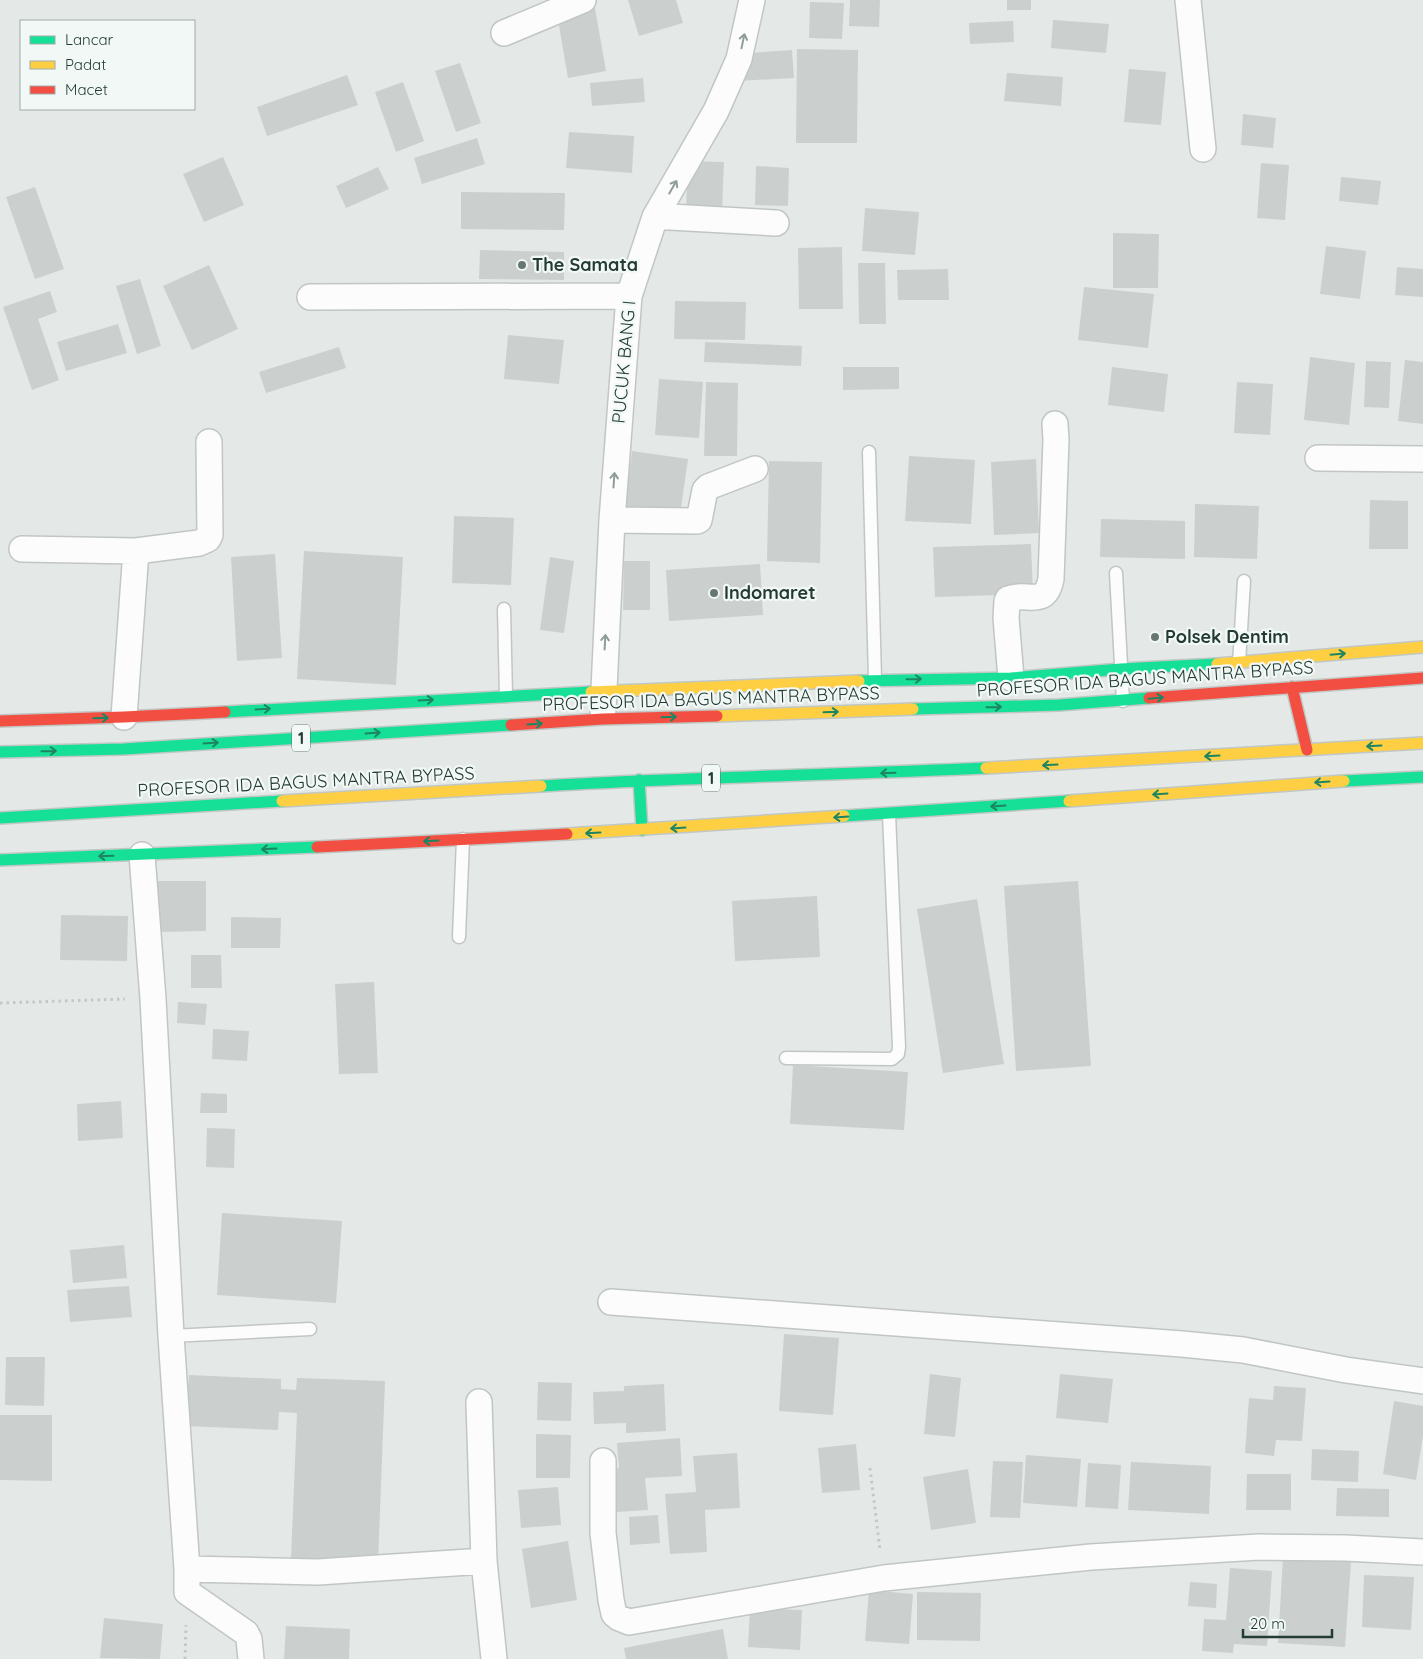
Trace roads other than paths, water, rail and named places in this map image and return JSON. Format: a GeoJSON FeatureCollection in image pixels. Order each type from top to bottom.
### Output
{"type":"FeatureCollection","features":[{"type":"Feature","properties":{"kind":"main road"},"geometry":{"type":"LineString","coordinates":[[0,721],[124,717],[602,691],[876,680],[1011,678],[1423,647]]}},
{"type":"Feature","properties":{"kind":"main road","name":"PROFESOR IDA BAGUS MANTRA BYPASS"},"geometry":{"type":"LineString","coordinates":[[0,752],[124,749],[602,719],[1059,705],[1423,678]]}},
{"type":"Feature","properties":{"kind":"main road"},"geometry":{"type":"LineString","coordinates":[[1292,687],[1307,750]]}},
{"type":"Feature","properties":{"kind":"main road","name":"PROFESOR IDA BAGUS MANTRA BYPASS"},"geometry":{"type":"LineString","coordinates":[[0,818],[639,780],[885,773],[1423,744]]}},
{"type":"Feature","properties":{"kind":"main road"},"geometry":{"type":"LineString","coordinates":[[0,860],[142,855],[642,830],[1423,776]]}},
{"type":"Feature","properties":{"kind":"main road"},"geometry":{"type":"LineString","coordinates":[[639,780],[642,830]]}},
{"type":"Feature","properties":{"kind":"street"},"geometry":{"type":"LineString","coordinates":[[504,33],[583,0]]}},
{"type":"Feature","properties":{"kind":"street","name":"PUCUK BANG I"},"geometry":{"type":"LineString","coordinates":[[602,719],[612,520],[629,296],[655,217],[716,111],[739,59],[752,0]]}},
{"type":"Feature","properties":{"kind":"street"},"geometry":{"type":"LineString","coordinates":[[1188,0],[1204,149]]}},
{"type":"Feature","properties":{"kind":"street"},"geometry":{"type":"LineString","coordinates":[[655,217],[776,223]]}},
{"type":"Feature","properties":{"kind":"street"},"geometry":{"type":"LineString","coordinates":[[310,297],[629,296]]}},
{"type":"Feature","properties":{"kind":"street"},"geometry":{"type":"LineString","coordinates":[[1011,678],[1006,618],[1007,601],[1011,598],[1043,596],[1049,589],[1051,579],[1055,424]]}},
{"type":"Feature","properties":{"kind":"street"},"geometry":{"type":"LineString","coordinates":[[22,549],[136,551],[208,540],[210,535],[208,442]]}},
{"type":"Feature","properties":{"kind":"street"},"geometry":{"type":"LineString","coordinates":[[1318,458],[1423,459]]}},
{"type":"Feature","properties":{"kind":"street"},"geometry":{"type":"LineString","coordinates":[[612,520],[697,521],[705,490],[708,487],[755,468]]}},
{"type":"Feature","properties":{"kind":"street"},"geometry":{"type":"LineString","coordinates":[[124,717],[136,551]]}},
{"type":"Feature","properties":{"kind":"street"},"geometry":{"type":"LineString","coordinates":[[142,855],[153,999],[187,1592],[246,1633],[249,1639],[251,1659]]}},
{"type":"Feature","properties":{"kind":"street"},"geometry":{"type":"LineString","coordinates":[[611,1302],[1244,1350],[1346,1370],[1423,1381]]}},
{"type":"Feature","properties":{"kind":"street"},"geometry":{"type":"LineString","coordinates":[[480,1402],[484,1561],[494,1659]]}},
{"type":"Feature","properties":{"kind":"street"},"geometry":{"type":"LineString","coordinates":[[603,1461],[603,1534],[611,1600],[614,1614],[629,1622],[640,1622],[884,1578],[1091,1557],[1259,1547],[1345,1548],[1423,1552]]}},
{"type":"Feature","properties":{"kind":"street"},"geometry":{"type":"LineString","coordinates":[[187,1569],[318,1572],[484,1561]]}},
{"type":"Feature","properties":{"kind":"lane"},"geometry":{"type":"LineString","coordinates":[[869,452],[876,680]]}},
{"type":"Feature","properties":{"kind":"lane"},"geometry":{"type":"LineString","coordinates":[[1116,573],[1123,701]]}},
{"type":"Feature","properties":{"kind":"lane"},"geometry":{"type":"LineString","coordinates":[[1239,662],[1244,581]]}},
{"type":"Feature","properties":{"kind":"lane"},"geometry":{"type":"LineString","coordinates":[[504,609],[506,696]]}},
{"type":"Feature","properties":{"kind":"lane"},"geometry":{"type":"LineString","coordinates":[[786,1058],[892,1059],[898,1054],[900,1047],[889,814]]}},
{"type":"Feature","properties":{"kind":"lane"},"geometry":{"type":"LineString","coordinates":[[459,937],[463,839]]}},
{"type":"Feature","properties":{"kind":"lane"},"geometry":{"type":"LineString","coordinates":[[171,1336],[310,1329]]}},
{"type":"Feature","properties":{"kind":"place","name":"The Samata"},"geometry":{"type":"Point","coordinates":[522,265]}},
{"type":"Feature","properties":{"kind":"place","name":"Indomaret"},"geometry":{"type":"Point","coordinates":[714,593]}},
{"type":"Feature","properties":{"kind":"place","name":"Polsek Dentim"},"geometry":{"type":"Point","coordinates":[1155,637]}}]}
